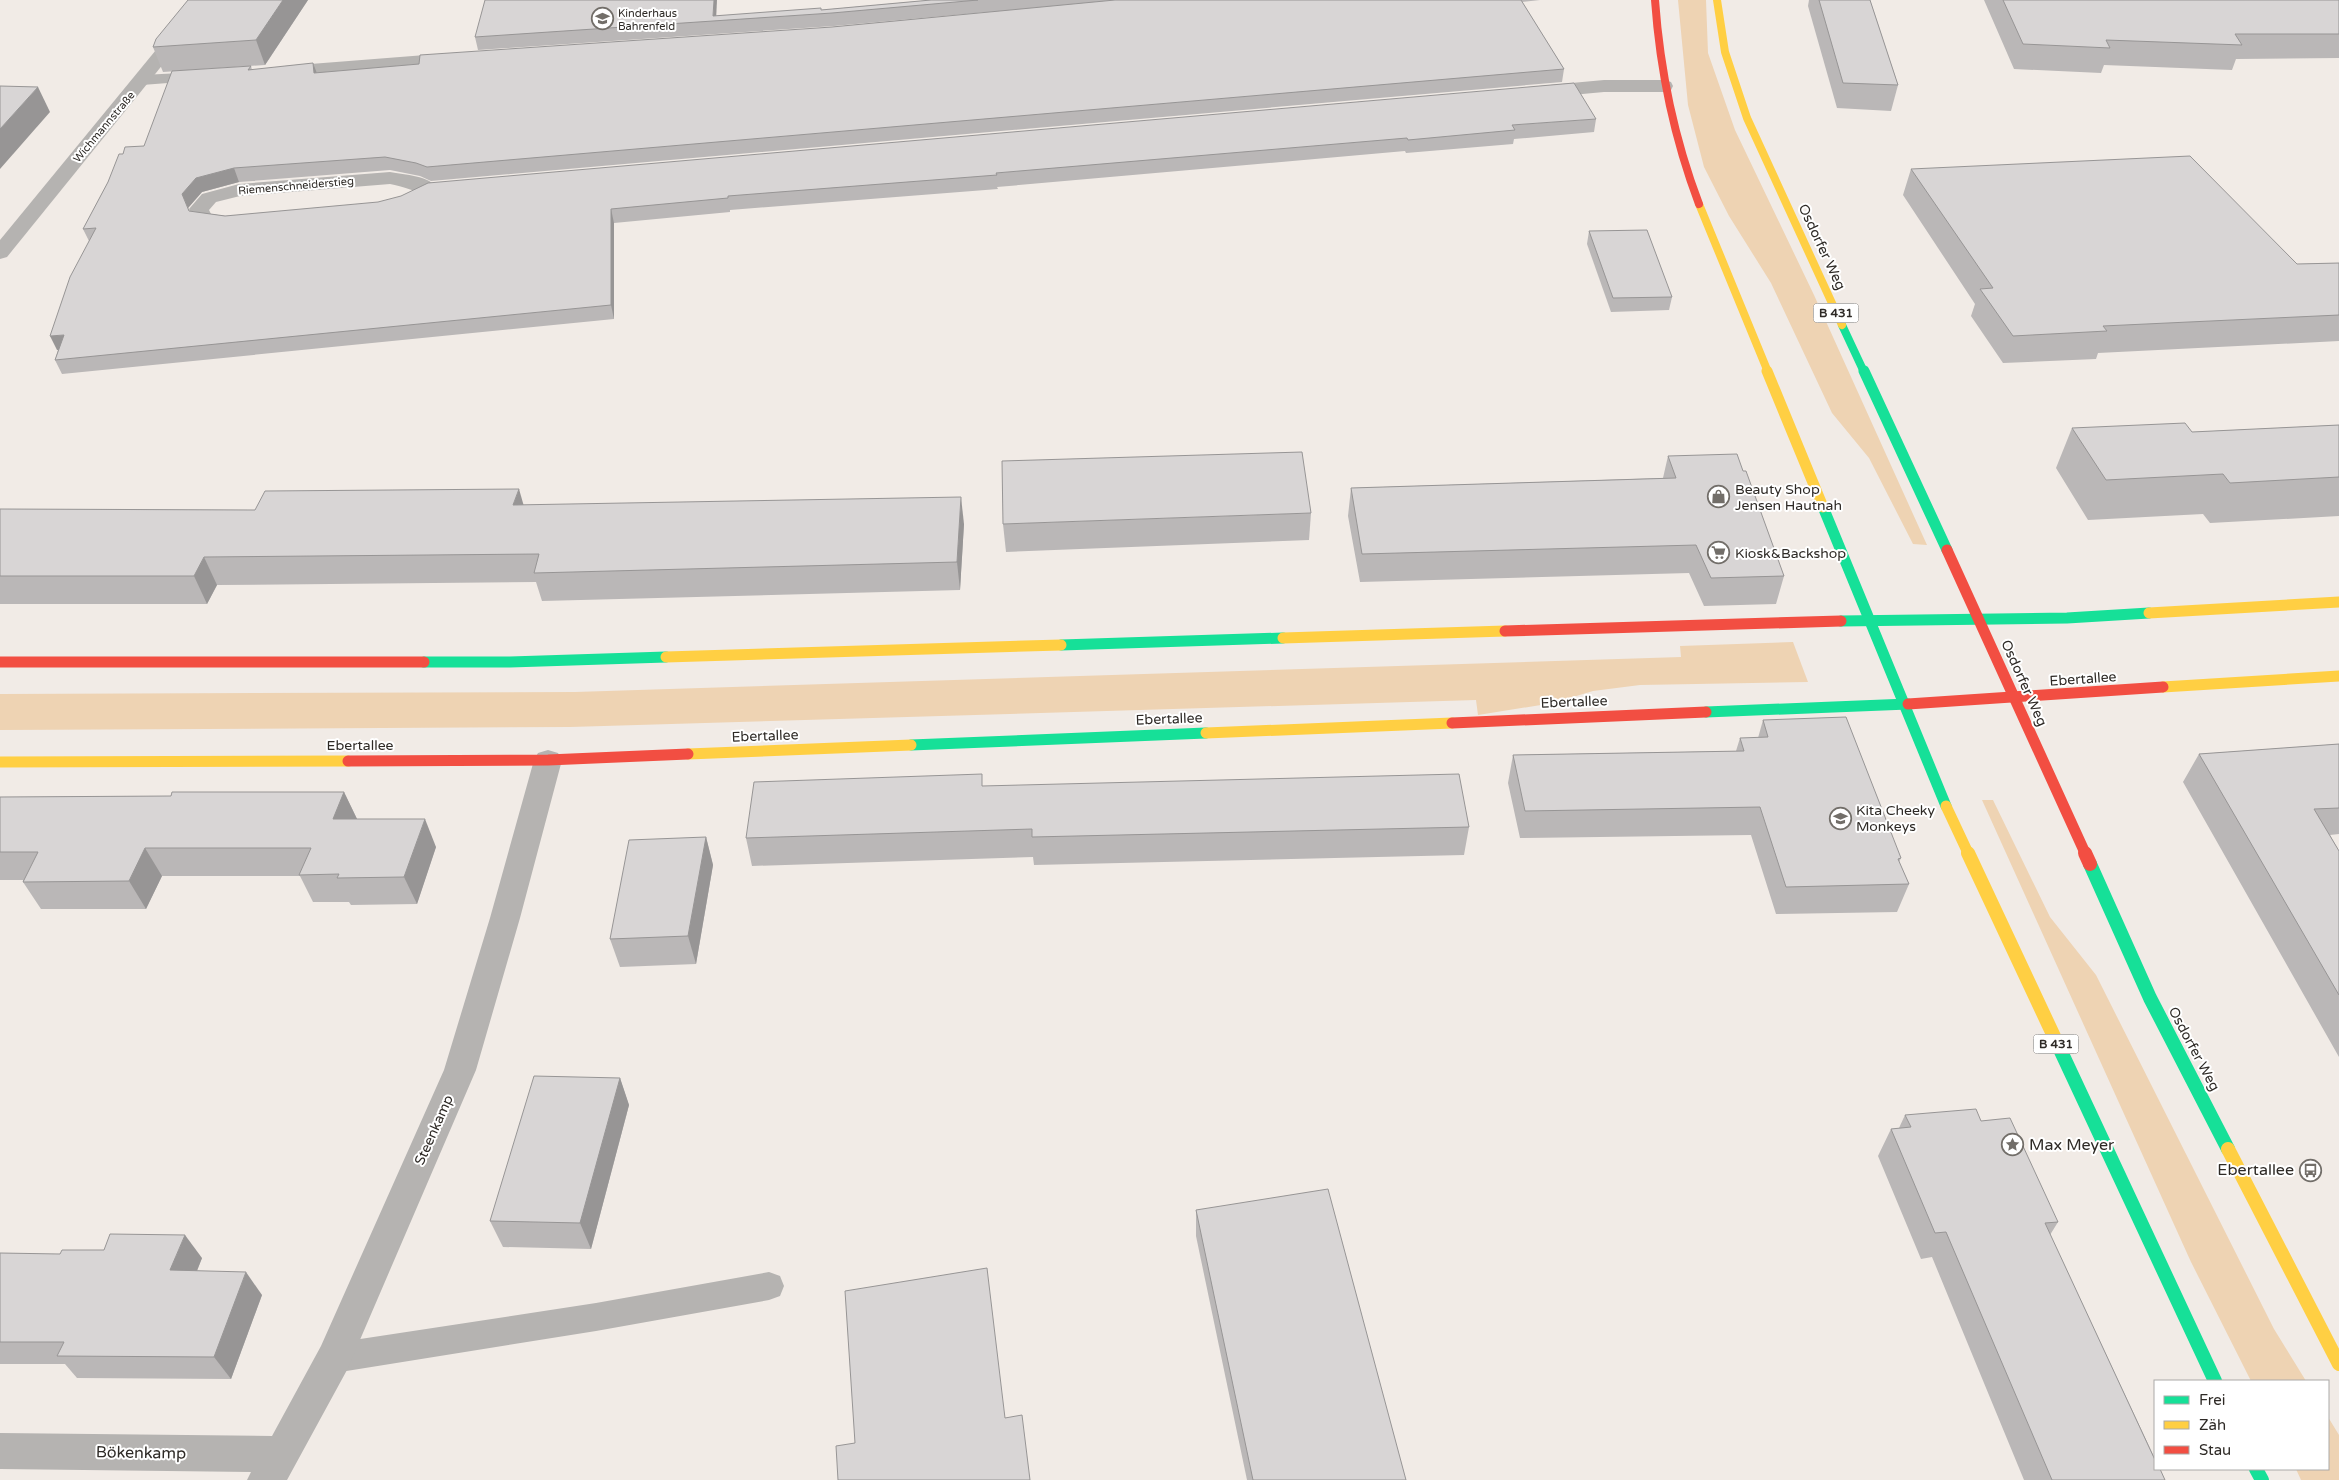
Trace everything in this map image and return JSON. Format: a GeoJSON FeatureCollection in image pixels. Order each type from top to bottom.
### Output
{"type":"FeatureCollection","features":[{"type":"Feature","properties":{"kind":"main road","name":"B 431"},"geometry":{"type":"LineString","coordinates":[[1655,0],[1656,25],[1664,86],[1684,166],[1937,786],[2215,1380]]}},
{"type":"Feature","properties":{"kind":"main road","name":"Osdorfer Weg"},"geometry":{"type":"LineString","coordinates":[[1717,0],[1719,29],[1736,91],[1753,134],[1979,619],[2150,998],[2339,1364]]}},
{"type":"Feature","properties":{"kind":"main road"},"geometry":{"type":"LineString","coordinates":[[0,662],[510,662],[1870,621],[2075,617],[2339,602]]}},
{"type":"Feature","properties":{"kind":"main road","name":"Ebertallee"},"geometry":{"type":"LineString","coordinates":[[0,762],[548,760],[1903,704],[2339,676]]}},
{"type":"Feature","properties":{"kind":"street","name":"Wichmannstraße"},"geometry":{"type":"LineString","coordinates":[[0,253],[206,0]]}},
{"type":"Feature","properties":{"kind":"street"},"geometry":{"type":"LineString","coordinates":[[1524,93],[1604,86],[1664,86]]}},
{"type":"Feature","properties":{"kind":"street","name":"Riemenschneiderstieg"},"geometry":{"type":"LineString","coordinates":[[249,220],[214,222],[203,220],[199,209],[209,198],[239,190],[390,178],[408,180],[438,188],[404,201]]}},
{"type":"Feature","properties":{"kind":"street","name":"Steenkamp"},"geometry":{"type":"LineString","coordinates":[[274,1467],[334,1358],[460,1070],[505,918],[548,760]]}},
{"type":"Feature","properties":{"kind":"street","name":"Bökenkamp"},"geometry":{"type":"LineString","coordinates":[[0,1451],[274,1467]]}},
{"type":"Feature","properties":{"kind":"lane"},"geometry":{"type":"LineString","coordinates":[[265,72],[462,57]]}},
{"type":"Feature","properties":{"kind":"lane"},"geometry":{"type":"LineString","coordinates":[[142,80],[216,76]]}},
{"type":"Feature","properties":{"kind":"lane"},"geometry":{"type":"LineString","coordinates":[[334,1358],[596,1317],[769,1286]]}},
{"type":"Feature","properties":{"kind":"shaded area"},"geometry":{"type":"Polygon","coordinates":[[[1678,0],[1706,0],[1708,53],[1735,130],[1814,295],[1927,545],[1913,544],[1869,458],[1832,413],[1771,283],[1729,216],[1704,167],[1688,105],[1678,0]]]}},
{"type":"Feature","properties":{"kind":"shaded area"},"geometry":{"type":"Polygon","coordinates":[[[1793,642],[1808,682],[1640,685],[1593,691],[1553,703],[1478,715],[1476,700],[570,727],[0,730],[0,694],[575,692],[1681,657],[1680,646],[1793,642]]]}},
{"type":"Feature","properties":{"kind":"shaded area"},"geometry":{"type":"Polygon","coordinates":[[[1982,800],[1993,800],[2050,917],[2096,975],[2274,1329],[2305,1380],[2250,1380],[2191,1262],[1982,800]]]}},
{"type":"Feature","properties":{"kind":"shaded area"},"geometry":{"type":"Polygon","coordinates":[[[2329,1419],[2339,1435],[2339,1480],[2301,1480],[2296,1470],[2329,1470],[2329,1419]]]}},
{"type":"Feature","properties":{"kind":"building"},"geometry":{"type":"Polygon","coordinates":[[[188,0],[283,0],[256,40],[153,47],[156,39],[188,0]]]}},
{"type":"Feature","properties":{"kind":"building","name":"Kinderhaus Bahrenfeld"},"geometry":{"type":"Polygon","coordinates":[[[485,0],[714,0],[713,16],[821,8],[821,10],[931,0],[978,0],[832,13],[475,37],[485,0]]]}},
{"type":"Feature","properties":{"kind":"building"},"geometry":{"type":"Polygon","coordinates":[[[1115,0],[1521,0],[1564,69],[427,167],[385,157],[234,168],[196,178],[182,194],[189,211],[225,216],[378,202],[401,196],[428,183],[1574,83],[1596,119],[1512,125],[1515,130],[1408,140],[1407,138],[996,173],[997,175],[728,196],[728,198],[611,209],[611,305],[55,360],[64,335],[50,336],[70,277],[96,228],[83,229],[108,182],[119,154],[123,154],[125,147],[144,146],[172,71],[251,66],[248,70],[313,63],[314,73],[419,64],[420,55],[832,27],[1115,0]]]}},
{"type":"Feature","properties":{"kind":"building"},"geometry":{"type":"Polygon","coordinates":[[[1819,0],[1870,0],[1898,85],[1843,83],[1819,0]]]}},
{"type":"Feature","properties":{"kind":"building"},"geometry":{"type":"Polygon","coordinates":[[[2003,0],[2339,0],[2339,34],[2235,34],[2242,45],[2106,40],[2110,48],[2023,44],[2003,0]]]}},
{"type":"Feature","properties":{"kind":"building"},"geometry":{"type":"Polygon","coordinates":[[[0,86],[38,87],[0,129],[0,86]]]}},
{"type":"Feature","properties":{"kind":"building"},"geometry":{"type":"Polygon","coordinates":[[[2190,156],[2297,264],[2339,263],[2339,315],[2103,326],[2107,331],[2013,336],[1980,289],[1993,288],[1911,169],[2190,156]]]}},
{"type":"Feature","properties":{"kind":"building"},"geometry":{"type":"Polygon","coordinates":[[[1647,230],[1672,297],[1613,298],[1589,231],[1647,230]]]}},
{"type":"Feature","properties":{"kind":"building"},"geometry":{"type":"Polygon","coordinates":[[[2185,423],[2192,432],[2339,425],[2339,477],[2230,483],[2223,474],[2106,480],[2072,428],[2185,423]]]}},
{"type":"Feature","properties":{"kind":"building"},"geometry":{"type":"Polygon","coordinates":[[[1302,452],[1311,513],[1003,524],[1002,461],[1302,452]]]}},
{"type":"Feature","properties":{"kind":"building"},"geometry":{"type":"Polygon","coordinates":[[[1737,454],[1743,471],[1746,471],[1784,576],[1711,578],[1696,545],[1362,554],[1351,488],[1676,478],[1668,456],[1737,454]]]}},
{"type":"Feature","properties":{"kind":"building"},"geometry":{"type":"Polygon","coordinates":[[[519,489],[513,505],[961,497],[957,562],[534,573],[539,554],[204,557],[194,576],[0,576],[0,509],[255,510],[265,491],[519,489]]]}},
{"type":"Feature","properties":{"kind":"building"},"geometry":{"type":"Polygon","coordinates":[[[1846,717],[1901,858],[1898,859],[1909,884],[1786,887],[1760,807],[1525,811],[1513,755],[1744,751],[1740,738],[1768,737],[1763,720],[1846,717]]]}},
{"type":"Feature","properties":{"kind":"building"},"geometry":{"type":"Polygon","coordinates":[[[2339,744],[2339,808],[2314,809],[2339,851],[2339,995],[2199,754],[2339,744]]]}},
{"type":"Feature","properties":{"kind":"building"},"geometry":{"type":"Polygon","coordinates":[[[982,774],[982,786],[1459,774],[1469,827],[1032,837],[1032,829],[746,838],[754,782],[982,774]]]}},
{"type":"Feature","properties":{"kind":"building"},"geometry":{"type":"Polygon","coordinates":[[[172,792],[344,792],[333,819],[425,819],[404,877],[337,878],[339,874],[299,875],[311,848],[145,848],[129,881],[23,882],[38,852],[0,852],[0,797],[171,796],[172,792]]]}},
{"type":"Feature","properties":{"kind":"building"},"geometry":{"type":"Polygon","coordinates":[[[706,837],[688,936],[610,939],[629,840],[706,837]]]}},
{"type":"Feature","properties":{"kind":"building"},"geometry":{"type":"Polygon","coordinates":[[[534,1076],[620,1078],[580,1223],[490,1221],[534,1076]]]}},
{"type":"Feature","properties":{"kind":"building"},"geometry":{"type":"Polygon","coordinates":[[[1976,1109],[1981,1121],[2010,1118],[2058,1222],[2045,1223],[2154,1458],[2154,1470],[2160,1470],[2165,1480],[2052,1480],[1946,1232],[1935,1233],[1891,1129],[1911,1127],[1905,1115],[1976,1109]]]}},
{"type":"Feature","properties":{"kind":"building"},"geometry":{"type":"Polygon","coordinates":[[[1328,1189],[1406,1480],[1253,1480],[1196,1210],[1328,1189]]]}},
{"type":"Feature","properties":{"kind":"building"},"geometry":{"type":"Polygon","coordinates":[[[110,1234],[185,1235],[170,1270],[246,1272],[214,1357],[57,1356],[64,1342],[0,1342],[0,1253],[60,1254],[62,1250],[104,1250],[110,1234]]]}},
{"type":"Feature","properties":{"kind":"building"},"geometry":{"type":"Polygon","coordinates":[[[987,1268],[1005,1418],[1022,1415],[1030,1480],[838,1480],[836,1446],[855,1443],[845,1291],[987,1268]]]}},
{"type":"Feature","properties":{"kind":"traffic: fast"},"geometry":{"type":"LineString","coordinates":[[1842,325],[1947,550]]}},
{"type":"Feature","properties":{"kind":"traffic: fast"},"geometry":{"type":"LineString","coordinates":[[1823,507],[1946,806]]}},
{"type":"Feature","properties":{"kind":"traffic: fast"},"geometry":{"type":"LineString","coordinates":[[1841,621],[2067,618],[2149,613]]}},
{"type":"Feature","properties":{"kind":"traffic: fast"},"geometry":{"type":"LineString","coordinates":[[1061,645],[1283,638]]}},
{"type":"Feature","properties":{"kind":"traffic: fast"},"geometry":{"type":"LineString","coordinates":[[424,662],[510,662],[666,657]]}},
{"type":"Feature","properties":{"kind":"traffic: fast"},"geometry":{"type":"LineString","coordinates":[[1706,712],[1908,704]]}},
{"type":"Feature","properties":{"kind":"traffic: fast"},"geometry":{"type":"LineString","coordinates":[[911,745],[1206,733]]}},
{"type":"Feature","properties":{"kind":"traffic: fast"},"geometry":{"type":"LineString","coordinates":[[2090,864],[2150,998],[2228,1149]]}},
{"type":"Feature","properties":{"kind":"traffic: fast"},"geometry":{"type":"LineString","coordinates":[[2058,1045],[2215,1380]]}},
{"type":"Feature","properties":{"kind":"traffic: fast"},"geometry":{"type":"LineString","coordinates":[[2257,1470],[2262,1480]]}},
{"type":"Feature","properties":{"kind":"traffic: slow"},"geometry":{"type":"LineString","coordinates":[[1717,0],[1725,52],[1747,118],[1842,325]]}},
{"type":"Feature","properties":{"kind":"traffic: slow"},"geometry":{"type":"LineString","coordinates":[[1699,204],[1823,507]]}},
{"type":"Feature","properties":{"kind":"traffic: slow"},"geometry":{"type":"LineString","coordinates":[[2149,613],[2339,602]]}},
{"type":"Feature","properties":{"kind":"traffic: slow"},"geometry":{"type":"LineString","coordinates":[[1283,638],[1505,631]]}},
{"type":"Feature","properties":{"kind":"traffic: slow"},"geometry":{"type":"LineString","coordinates":[[666,657],[1061,645]]}},
{"type":"Feature","properties":{"kind":"traffic: slow"},"geometry":{"type":"LineString","coordinates":[[2163,687],[2339,676]]}},
{"type":"Feature","properties":{"kind":"traffic: slow"},"geometry":{"type":"LineString","coordinates":[[1206,733],[1452,723]]}},
{"type":"Feature","properties":{"kind":"traffic: slow"},"geometry":{"type":"LineString","coordinates":[[688,754],[911,745]]}},
{"type":"Feature","properties":{"kind":"traffic: slow"},"geometry":{"type":"LineString","coordinates":[[0,762],[348,761]]}},
{"type":"Feature","properties":{"kind":"traffic: slow"},"geometry":{"type":"LineString","coordinates":[[1946,806],[2058,1045]]}},
{"type":"Feature","properties":{"kind":"traffic: slow"},"geometry":{"type":"LineString","coordinates":[[2228,1149],[2339,1364]]}},
{"type":"Feature","properties":{"kind":"traffic: jam"},"geometry":{"type":"LineString","coordinates":[[1655,0],[1659,53],[1668,104],[1674,130],[1699,204]]}},
{"type":"Feature","properties":{"kind":"traffic: jam"},"geometry":{"type":"LineString","coordinates":[[1947,550],[2090,864]]}},
{"type":"Feature","properties":{"kind":"traffic: jam"},"geometry":{"type":"LineString","coordinates":[[1505,631],[1841,621]]}},
{"type":"Feature","properties":{"kind":"traffic: jam"},"geometry":{"type":"LineString","coordinates":[[0,662],[424,662]]}},
{"type":"Feature","properties":{"kind":"traffic: jam"},"geometry":{"type":"LineString","coordinates":[[1908,704],[2163,687]]}},
{"type":"Feature","properties":{"kind":"traffic: jam"},"geometry":{"type":"LineString","coordinates":[[1452,723],[1706,712]]}},
{"type":"Feature","properties":{"kind":"traffic: jam"},"geometry":{"type":"LineString","coordinates":[[348,761],[548,760],[688,754]]}},
{"type":"Feature","properties":{"kind":"place","name":"Kinderhaus Bahrenfeld"},"geometry":{"type":"Point","coordinates":[602,19]}},
{"type":"Feature","properties":{"kind":"place","name":"Beauty Shop Jensen Hautnah"},"geometry":{"type":"Point","coordinates":[1719,497]}},
{"type":"Feature","properties":{"kind":"place","name":"Kiosk&Backshop"},"geometry":{"type":"Point","coordinates":[1719,553]}},
{"type":"Feature","properties":{"kind":"place","name":"Kita Cheeky Monkeys"},"geometry":{"type":"Point","coordinates":[1840,818]}},
{"type":"Feature","properties":{"kind":"place","name":"Max Meyer"},"geometry":{"type":"Point","coordinates":[2013,1145]}},
{"type":"Feature","properties":{"kind":"place","name":"Ebertallee"},"geometry":{"type":"Point","coordinates":[2310,1170]}}]}
